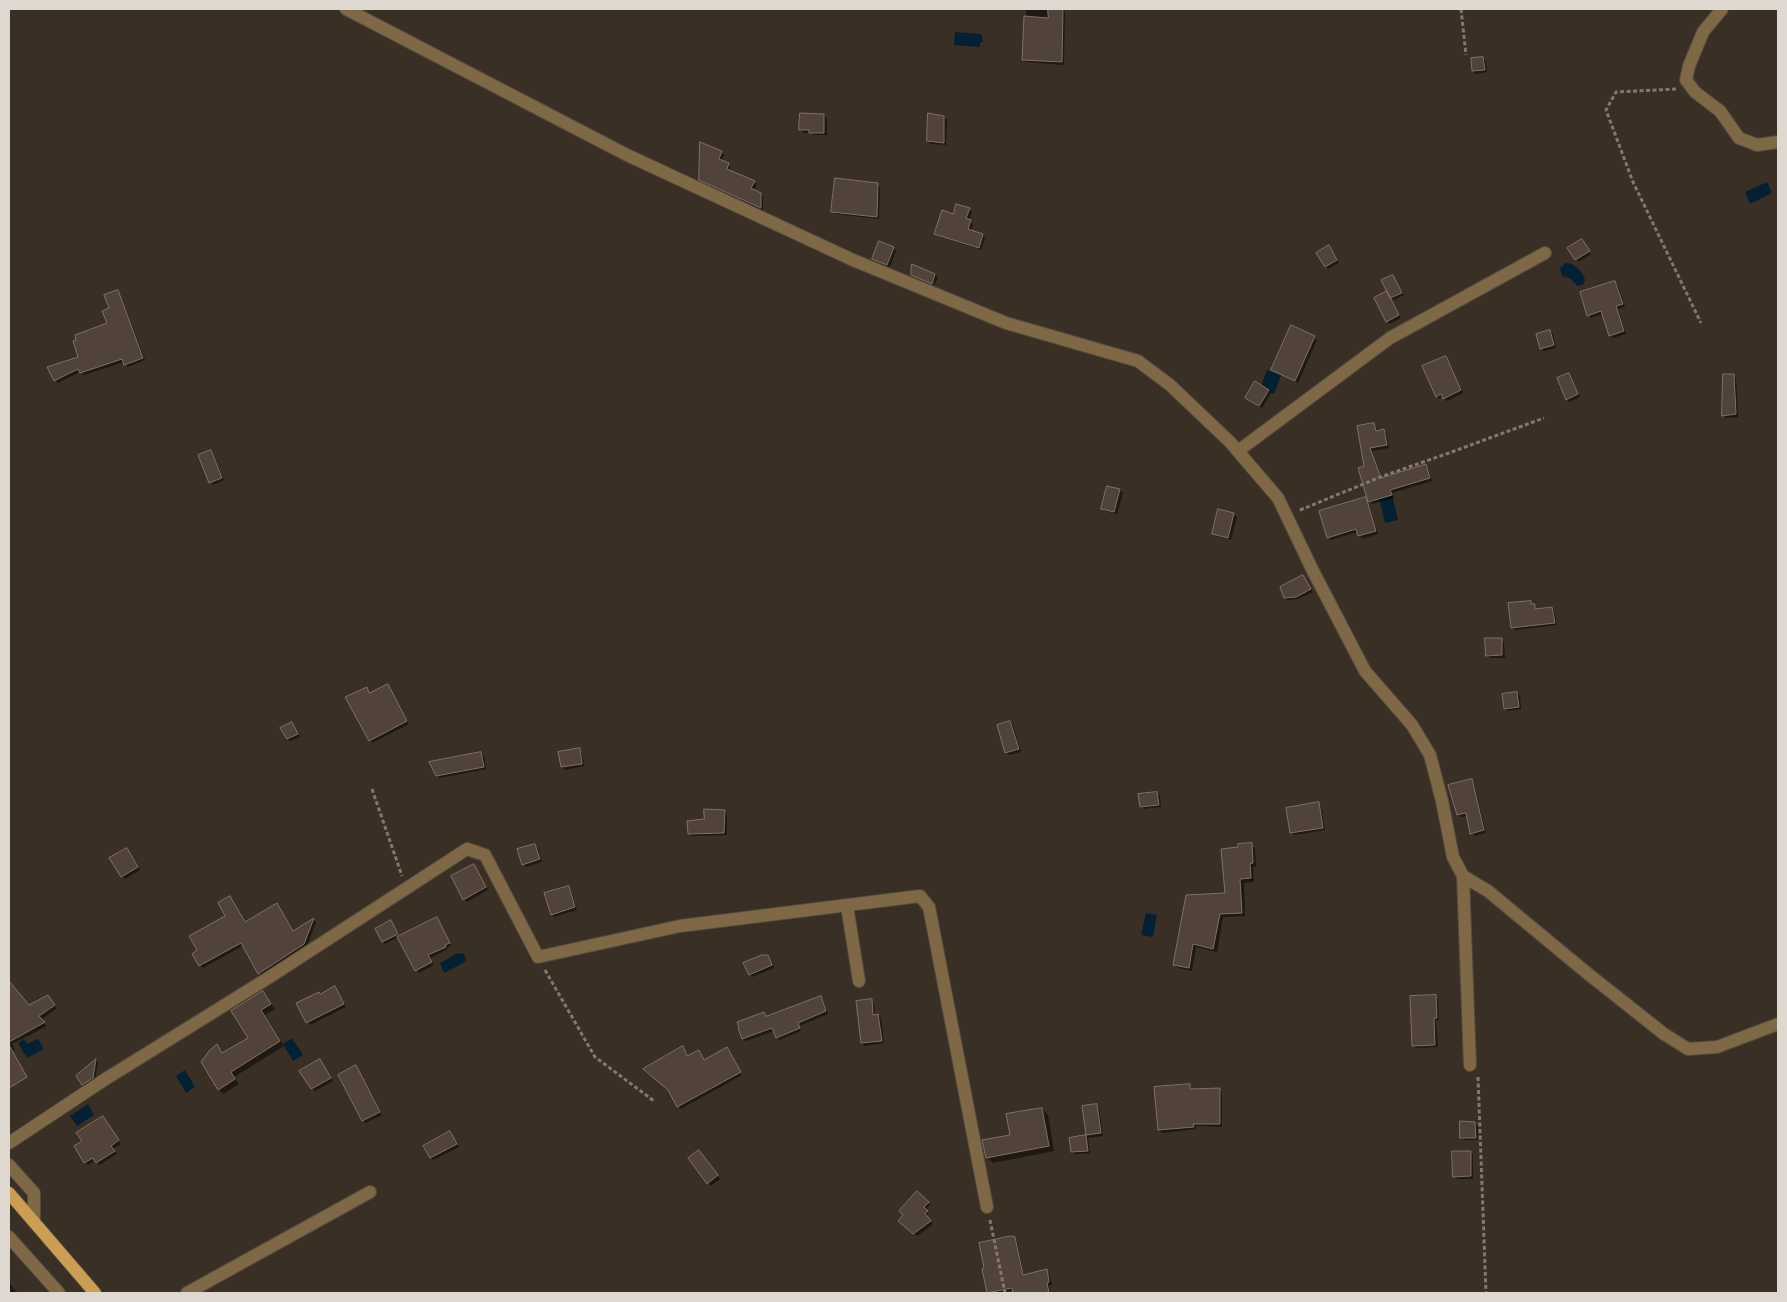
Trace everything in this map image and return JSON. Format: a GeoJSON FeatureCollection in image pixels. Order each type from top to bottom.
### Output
{"type":"FeatureCollection","features":[{"type":"Feature","properties":{"kind":"main road"},"geometry":{"type":"LineString","coordinates":[[9,1193],[96,1293]]}},
{"type":"Feature","properties":{"kind":"street"},"geometry":{"type":"LineString","coordinates":[[346,9],[627,155],[852,260],[1006,323],[1138,361],[1170,385],[1238,451],[1278,498],[1313,571],[1365,671],[1412,725],[1430,755],[1442,801],[1453,857],[1463,876],[1470,1065]]}},
{"type":"Feature","properties":{"kind":"street"},"geometry":{"type":"LineString","coordinates":[[1722,9],[1702,32],[1689,66],[1686,80],[1720,111],[1739,138],[1757,145],[1778,142]]}},
{"type":"Feature","properties":{"kind":"street"},"geometry":{"type":"LineString","coordinates":[[1238,451],[1390,338],[1545,253]]}},
{"type":"Feature","properties":{"kind":"street"},"geometry":{"type":"LineString","coordinates":[[9,1142],[467,849],[485,855],[538,957],[680,926],[920,896],[929,907],[987,1207]]}},
{"type":"Feature","properties":{"kind":"street"},"geometry":{"type":"LineString","coordinates":[[1463,876],[1488,891],[1664,1034],[1688,1049],[1717,1046],[1778,1024]]}},
{"type":"Feature","properties":{"kind":"street"},"geometry":{"type":"LineString","coordinates":[[847,906],[859,981]]}},
{"type":"Feature","properties":{"kind":"street"},"geometry":{"type":"LineString","coordinates":[[9,1164],[34,1193],[34,1222]]}},
{"type":"Feature","properties":{"kind":"street"},"geometry":{"type":"LineString","coordinates":[[187,1293],[370,1192]]}},
{"type":"Feature","properties":{"kind":"street"},"geometry":{"type":"LineString","coordinates":[[9,1237],[59,1293]]}},
{"type":"Feature","properties":{"kind":"path"},"geometry":{"type":"LineString","coordinates":[[1461,9],[1466,56]]}},
{"type":"Feature","properties":{"kind":"path"},"geometry":{"type":"LineString","coordinates":[[1693,88],[1616,92],[1606,110],[1633,182],[1701,323]]}},
{"type":"Feature","properties":{"kind":"path"},"geometry":{"type":"LineString","coordinates":[[1286,516],[1383,476],[1544,418]]}},
{"type":"Feature","properties":{"kind":"path"},"geometry":{"type":"LineString","coordinates":[[372,789],[406,888]]}},
{"type":"Feature","properties":{"kind":"path"},"geometry":{"type":"LineString","coordinates":[[538,957],[595,1057],[654,1101]]}},
{"type":"Feature","properties":{"kind":"path"},"geometry":{"type":"LineString","coordinates":[[1470,1065],[1478,1077],[1486,1293]]}},
{"type":"Feature","properties":{"kind":"path"},"geometry":{"type":"LineString","coordinates":[[987,1207],[1005,1293]]}},
{"type":"Feature","properties":{"kind":"water"},"geometry":{"type":"Polygon","coordinates":[[[955,32],[981,34],[983,41],[980,43],[980,47],[954,45],[955,32]]]}},
{"type":"Feature","properties":{"kind":"water"},"geometry":{"type":"Polygon","coordinates":[[[1767,182],[1772,193],[1750,204],[1745,192],[1767,182]]]}},
{"type":"Feature","properties":{"kind":"water"},"geometry":{"type":"Polygon","coordinates":[[[1566,263],[1575,266],[1580,271],[1585,280],[1583,285],[1577,286],[1571,279],[1562,276],[1560,268],[1566,263]]]}},
{"type":"Feature","properties":{"kind":"water"},"geometry":{"type":"Polygon","coordinates":[[[1267,370],[1281,375],[1274,394],[1260,389],[1267,370]]]}},
{"type":"Feature","properties":{"kind":"water"},"geometry":{"type":"Polygon","coordinates":[[[1392,495],[1398,520],[1385,523],[1379,499],[1392,495]]]}},
{"type":"Feature","properties":{"kind":"water"},"geometry":{"type":"Polygon","coordinates":[[[1146,913],[1157,915],[1153,937],[1141,935],[1146,913]]]}},
{"type":"Feature","properties":{"kind":"water"},"geometry":{"type":"Polygon","coordinates":[[[458,953],[464,954],[465,962],[444,973],[440,963],[458,953]]]}},
{"type":"Feature","properties":{"kind":"water"},"geometry":{"type":"Polygon","coordinates":[[[292,1038],[303,1055],[293,1061],[283,1044],[292,1038]]]}},
{"type":"Feature","properties":{"kind":"water"},"geometry":{"type":"Polygon","coordinates":[[[24,1039],[27,1044],[38,1039],[44,1049],[27,1058],[18,1043],[24,1039]]]}},
{"type":"Feature","properties":{"kind":"water"},"geometry":{"type":"Polygon","coordinates":[[[185,1070],[195,1087],[186,1093],[176,1076],[185,1070]]]}},
{"type":"Feature","properties":{"kind":"water"},"geometry":{"type":"Polygon","coordinates":[[[88,1104],[94,1115],[77,1126],[70,1116],[88,1104]]]}},
{"type":"Feature","properties":{"kind":"building"},"geometry":{"type":"Polygon","coordinates":[[[1048,9],[1063,9],[1062,62],[1022,60],[1024,16],[1048,18],[1048,9]]]}},
{"type":"Feature","properties":{"kind":"building"},"geometry":{"type":"Polygon","coordinates":[[[1483,57],[1485,70],[1472,71],[1471,58],[1483,57]]]}},
{"type":"Feature","properties":{"kind":"building"},"geometry":{"type":"Polygon","coordinates":[[[800,113],[824,114],[824,133],[809,133],[809,130],[799,130],[800,113]]]}},
{"type":"Feature","properties":{"kind":"building"},"geometry":{"type":"Polygon","coordinates":[[[928,113],[944,116],[944,143],[927,141],[928,113]]]}},
{"type":"Feature","properties":{"kind":"building"},"geometry":{"type":"Polygon","coordinates":[[[700,142],[722,151],[719,159],[729,163],[727,169],[755,181],[751,188],[761,193],[761,208],[699,180],[700,142]]]}},
{"type":"Feature","properties":{"kind":"building"},"geometry":{"type":"Polygon","coordinates":[[[835,178],[878,183],[877,217],[831,212],[835,178]]]}},
{"type":"Feature","properties":{"kind":"building"},"geometry":{"type":"Polygon","coordinates":[[[956,204],[970,208],[966,218],[971,220],[968,229],[983,234],[979,248],[934,234],[942,210],[953,214],[956,204]]]}},
{"type":"Feature","properties":{"kind":"building"},"geometry":{"type":"Polygon","coordinates":[[[1582,239],[1590,251],[1575,260],[1567,248],[1582,239]]]}},
{"type":"Feature","properties":{"kind":"building"},"geometry":{"type":"Polygon","coordinates":[[[879,241],[894,247],[887,265],[872,259],[879,241]]]}},
{"type":"Feature","properties":{"kind":"building"},"geometry":{"type":"Polygon","coordinates":[[[1329,245],[1337,260],[1325,267],[1316,253],[1329,245]]]}},
{"type":"Feature","properties":{"kind":"building"},"geometry":{"type":"Polygon","coordinates":[[[912,264],[935,274],[932,284],[911,275],[912,264]]]}},
{"type":"Feature","properties":{"kind":"building"},"geometry":{"type":"Polygon","coordinates":[[[1393,275],[1402,293],[1390,298],[1381,280],[1393,275]]]}},
{"type":"Feature","properties":{"kind":"building"},"geometry":{"type":"Polygon","coordinates":[[[1615,281],[1623,304],[1616,306],[1624,331],[1609,336],[1601,311],[1587,316],[1580,292],[1615,281]]]}},
{"type":"Feature","properties":{"kind":"building"},"geometry":{"type":"Polygon","coordinates":[[[118,290],[143,358],[124,365],[122,359],[80,373],[78,369],[54,381],[47,367],[78,357],[73,341],[76,340],[75,335],[107,323],[102,311],[109,308],[104,295],[118,290]]]}},
{"type":"Feature","properties":{"kind":"building"},"geometry":{"type":"Polygon","coordinates":[[[1387,291],[1399,315],[1386,322],[1374,298],[1387,291]]]}},
{"type":"Feature","properties":{"kind":"building"},"geometry":{"type":"Polygon","coordinates":[[[1291,325],[1315,336],[1295,381],[1271,370],[1291,325]]]}},
{"type":"Feature","properties":{"kind":"building"},"geometry":{"type":"Polygon","coordinates":[[[1550,330],[1554,345],[1540,349],[1536,334],[1550,330]]]}},
{"type":"Feature","properties":{"kind":"building"},"geometry":{"type":"Polygon","coordinates":[[[1446,356],[1461,390],[1443,399],[1441,394],[1436,397],[1422,366],[1446,356]]]}},
{"type":"Feature","properties":{"kind":"building"},"geometry":{"type":"Polygon","coordinates":[[[1569,373],[1578,394],[1566,400],[1557,378],[1569,373]]]}},
{"type":"Feature","properties":{"kind":"building"},"geometry":{"type":"Polygon","coordinates":[[[1723,374],[1734,374],[1736,414],[1722,416],[1723,374]]]}},
{"type":"Feature","properties":{"kind":"building"},"geometry":{"type":"Polygon","coordinates":[[[1255,381],[1269,390],[1259,406],[1245,398],[1255,381]]]}},
{"type":"Feature","properties":{"kind":"building"},"geometry":{"type":"Polygon","coordinates":[[[1374,423],[1376,431],[1384,429],[1387,445],[1370,448],[1381,478],[1426,464],[1430,478],[1390,490],[1392,495],[1368,502],[1358,468],[1364,466],[1357,426],[1374,423]]]}},
{"type":"Feature","properties":{"kind":"building"},"geometry":{"type":"Polygon","coordinates":[[[211,450],[222,478],[209,483],[198,455],[211,450]]]}},
{"type":"Feature","properties":{"kind":"building"},"geometry":{"type":"Polygon","coordinates":[[[1107,486],[1120,489],[1114,512],[1101,509],[1107,486]]]}},
{"type":"Feature","properties":{"kind":"building"},"geometry":{"type":"Polygon","coordinates":[[[1366,497],[1376,531],[1358,536],[1356,529],[1327,538],[1319,511],[1366,497]]]}},
{"type":"Feature","properties":{"kind":"building"},"geometry":{"type":"Polygon","coordinates":[[[1218,509],[1234,513],[1228,538],[1212,534],[1218,509]]]}},
{"type":"Feature","properties":{"kind":"building"},"geometry":{"type":"Polygon","coordinates":[[[1303,575],[1311,589],[1296,597],[1284,598],[1280,587],[1303,575]]]}},
{"type":"Feature","properties":{"kind":"building"},"geometry":{"type":"Polygon","coordinates":[[[1531,601],[1531,604],[1535,604],[1535,609],[1552,607],[1555,623],[1511,628],[1508,603],[1531,601]]]}},
{"type":"Feature","properties":{"kind":"building"},"geometry":{"type":"Polygon","coordinates":[[[1485,638],[1502,638],[1502,655],[1486,656],[1485,638]]]}},
{"type":"Feature","properties":{"kind":"building"},"geometry":{"type":"Polygon","coordinates":[[[388,684],[407,721],[369,741],[345,697],[367,687],[369,693],[388,684]]]}},
{"type":"Feature","properties":{"kind":"building"},"geometry":{"type":"Polygon","coordinates":[[[1517,692],[1519,707],[1504,709],[1502,694],[1517,692]]]}},
{"type":"Feature","properties":{"kind":"building"},"geometry":{"type":"Polygon","coordinates":[[[1010,721],[1019,749],[1005,753],[997,725],[1010,721]]]}},
{"type":"Feature","properties":{"kind":"building"},"geometry":{"type":"Polygon","coordinates":[[[292,722],[298,734],[287,739],[280,728],[292,722]]]}},
{"type":"Feature","properties":{"kind":"building"},"geometry":{"type":"Polygon","coordinates":[[[580,748],[582,764],[561,767],[558,752],[580,748]]]}},
{"type":"Feature","properties":{"kind":"building"},"geometry":{"type":"Polygon","coordinates":[[[481,752],[484,767],[436,776],[429,762],[481,752]]]}},
{"type":"Feature","properties":{"kind":"building"},"geometry":{"type":"Polygon","coordinates":[[[1472,779],[1484,830],[1470,834],[1466,813],[1457,815],[1448,785],[1472,779]]]}},
{"type":"Feature","properties":{"kind":"building"},"geometry":{"type":"Polygon","coordinates":[[[1157,792],[1159,805],[1140,807],[1138,794],[1157,792]]]}},
{"type":"Feature","properties":{"kind":"building"},"geometry":{"type":"Polygon","coordinates":[[[1319,802],[1323,828],[1290,833],[1286,808],[1319,802]]]}},
{"type":"Feature","properties":{"kind":"building"},"geometry":{"type":"Polygon","coordinates":[[[704,809],[725,810],[724,833],[688,834],[687,821],[704,819],[704,809]]]}},
{"type":"Feature","properties":{"kind":"building"},"geometry":{"type":"Polygon","coordinates":[[[1252,843],[1253,863],[1250,864],[1251,878],[1240,879],[1242,913],[1220,914],[1213,949],[1193,944],[1189,968],[1173,965],[1186,895],[1225,893],[1221,849],[1238,847],[1238,844],[1252,843]]]}},
{"type":"Feature","properties":{"kind":"building"},"geometry":{"type":"Polygon","coordinates":[[[535,844],[540,859],[522,865],[517,849],[535,844]]]}},
{"type":"Feature","properties":{"kind":"building"},"geometry":{"type":"Polygon","coordinates":[[[127,848],[138,867],[121,877],[109,858],[127,848]]]}},
{"type":"Feature","properties":{"kind":"building"},"geometry":{"type":"Polygon","coordinates":[[[474,864],[486,887],[463,900],[451,876],[474,864]]]}},
{"type":"Feature","properties":{"kind":"building"},"geometry":{"type":"Polygon","coordinates":[[[569,886],[575,907],[551,915],[544,893],[569,886]]]}},
{"type":"Feature","properties":{"kind":"building"},"geometry":{"type":"Polygon","coordinates":[[[230,896],[245,922],[277,903],[293,931],[314,918],[304,944],[258,974],[241,943],[199,966],[192,954],[197,950],[189,936],[225,916],[218,903],[230,896]]]}},
{"type":"Feature","properties":{"kind":"building"},"geometry":{"type":"Polygon","coordinates":[[[437,917],[450,943],[445,945],[446,947],[428,955],[432,962],[415,971],[397,937],[437,917]]]}},
{"type":"Feature","properties":{"kind":"building"},"geometry":{"type":"Polygon","coordinates":[[[391,920],[398,934],[382,942],[375,929],[391,920]]]}},
{"type":"Feature","properties":{"kind":"building"},"geometry":{"type":"Polygon","coordinates":[[[762,955],[768,955],[772,965],[749,975],[743,963],[762,955]]]}},
{"type":"Feature","properties":{"kind":"building"},"geometry":{"type":"Polygon","coordinates":[[[9,981],[29,1005],[48,995],[55,1005],[39,1016],[45,1022],[9,1042],[9,981]]]}},
{"type":"Feature","properties":{"kind":"building"},"geometry":{"type":"Polygon","coordinates":[[[335,986],[344,1004],[306,1023],[296,1003],[335,986]]]}},
{"type":"Feature","properties":{"kind":"building"},"geometry":{"type":"Polygon","coordinates":[[[263,991],[271,1004],[261,1010],[280,1041],[231,1072],[235,1079],[218,1090],[201,1062],[217,1044],[222,1053],[248,1038],[231,1011],[263,991]]]}},
{"type":"Feature","properties":{"kind":"building"},"geometry":{"type":"Polygon","coordinates":[[[1436,995],[1437,1018],[1434,1018],[1435,1045],[1412,1046],[1410,996],[1436,995]]]}},
{"type":"Feature","properties":{"kind":"building"},"geometry":{"type":"Polygon","coordinates":[[[821,996],[826,1011],[798,1023],[800,1028],[776,1038],[772,1028],[742,1039],[737,1022],[764,1012],[766,1016],[821,996]]]}},
{"type":"Feature","properties":{"kind":"building"},"geometry":{"type":"Polygon","coordinates":[[[872,999],[873,1015],[878,1014],[882,1041],[861,1043],[856,1001],[872,999]]]}},
{"type":"Feature","properties":{"kind":"building"},"geometry":{"type":"Polygon","coordinates":[[[9,1045],[27,1077],[9,1088],[9,1045]]]}},
{"type":"Feature","properties":{"kind":"building"},"geometry":{"type":"Polygon","coordinates":[[[683,1046],[687,1056],[699,1050],[704,1060],[727,1047],[741,1072],[677,1107],[668,1090],[643,1069],[683,1046]]]}},
{"type":"Feature","properties":{"kind":"building"},"geometry":{"type":"Polygon","coordinates":[[[96,1059],[93,1078],[82,1085],[76,1076],[96,1059]]]}},
{"type":"Feature","properties":{"kind":"building"},"geometry":{"type":"Polygon","coordinates":[[[320,1059],[331,1078],[311,1089],[299,1071],[320,1059]]]}},
{"type":"Feature","properties":{"kind":"building"},"geometry":{"type":"Polygon","coordinates":[[[356,1065],[380,1112],[362,1121],[338,1075],[356,1065]]]}},
{"type":"Feature","properties":{"kind":"building"},"geometry":{"type":"Polygon","coordinates":[[[1190,1084],[1190,1089],[1220,1088],[1220,1124],[1193,1124],[1194,1127],[1158,1130],[1154,1087],[1190,1084]]]}},
{"type":"Feature","properties":{"kind":"building"},"geometry":{"type":"Polygon","coordinates":[[[1097,1104],[1101,1133],[1086,1135],[1082,1106],[1097,1104]]]}},
{"type":"Feature","properties":{"kind":"building"},"geometry":{"type":"Polygon","coordinates":[[[1042,1108],[1049,1146],[986,1158],[982,1140],[1010,1135],[1006,1114],[1042,1108]]]}},
{"type":"Feature","properties":{"kind":"building"},"geometry":{"type":"Polygon","coordinates":[[[103,1116],[119,1140],[111,1146],[115,1151],[96,1163],[93,1158],[84,1163],[74,1146],[82,1141],[76,1133],[103,1116]]]}},
{"type":"Feature","properties":{"kind":"building"},"geometry":{"type":"Polygon","coordinates":[[[1460,1121],[1475,1122],[1476,1138],[1460,1138],[1460,1121]]]}},
{"type":"Feature","properties":{"kind":"building"},"geometry":{"type":"Polygon","coordinates":[[[450,1131],[457,1144],[430,1158],[423,1146],[450,1131]]]}},
{"type":"Feature","properties":{"kind":"building"},"geometry":{"type":"Polygon","coordinates":[[[1086,1135],[1088,1151],[1071,1152],[1069,1138],[1086,1135]]]}},
{"type":"Feature","properties":{"kind":"building"},"geometry":{"type":"Polygon","coordinates":[[[699,1150],[718,1175],[707,1184],[688,1158],[699,1150]]]}},
{"type":"Feature","properties":{"kind":"building"},"geometry":{"type":"Polygon","coordinates":[[[1452,1151],[1471,1151],[1471,1176],[1453,1177],[1452,1151]]]}},
{"type":"Feature","properties":{"kind":"building"},"geometry":{"type":"Polygon","coordinates":[[[917,1191],[929,1202],[924,1207],[928,1211],[925,1213],[931,1221],[913,1234],[898,1221],[903,1215],[899,1211],[917,1191]]]}},
{"type":"Feature","properties":{"kind":"building"},"geometry":{"type":"Polygon","coordinates":[[[1011,1236],[1015,1237],[1023,1275],[1047,1269],[1049,1292],[1013,1293],[1012,1288],[987,1293],[979,1243],[1011,1236]]]}}]}
